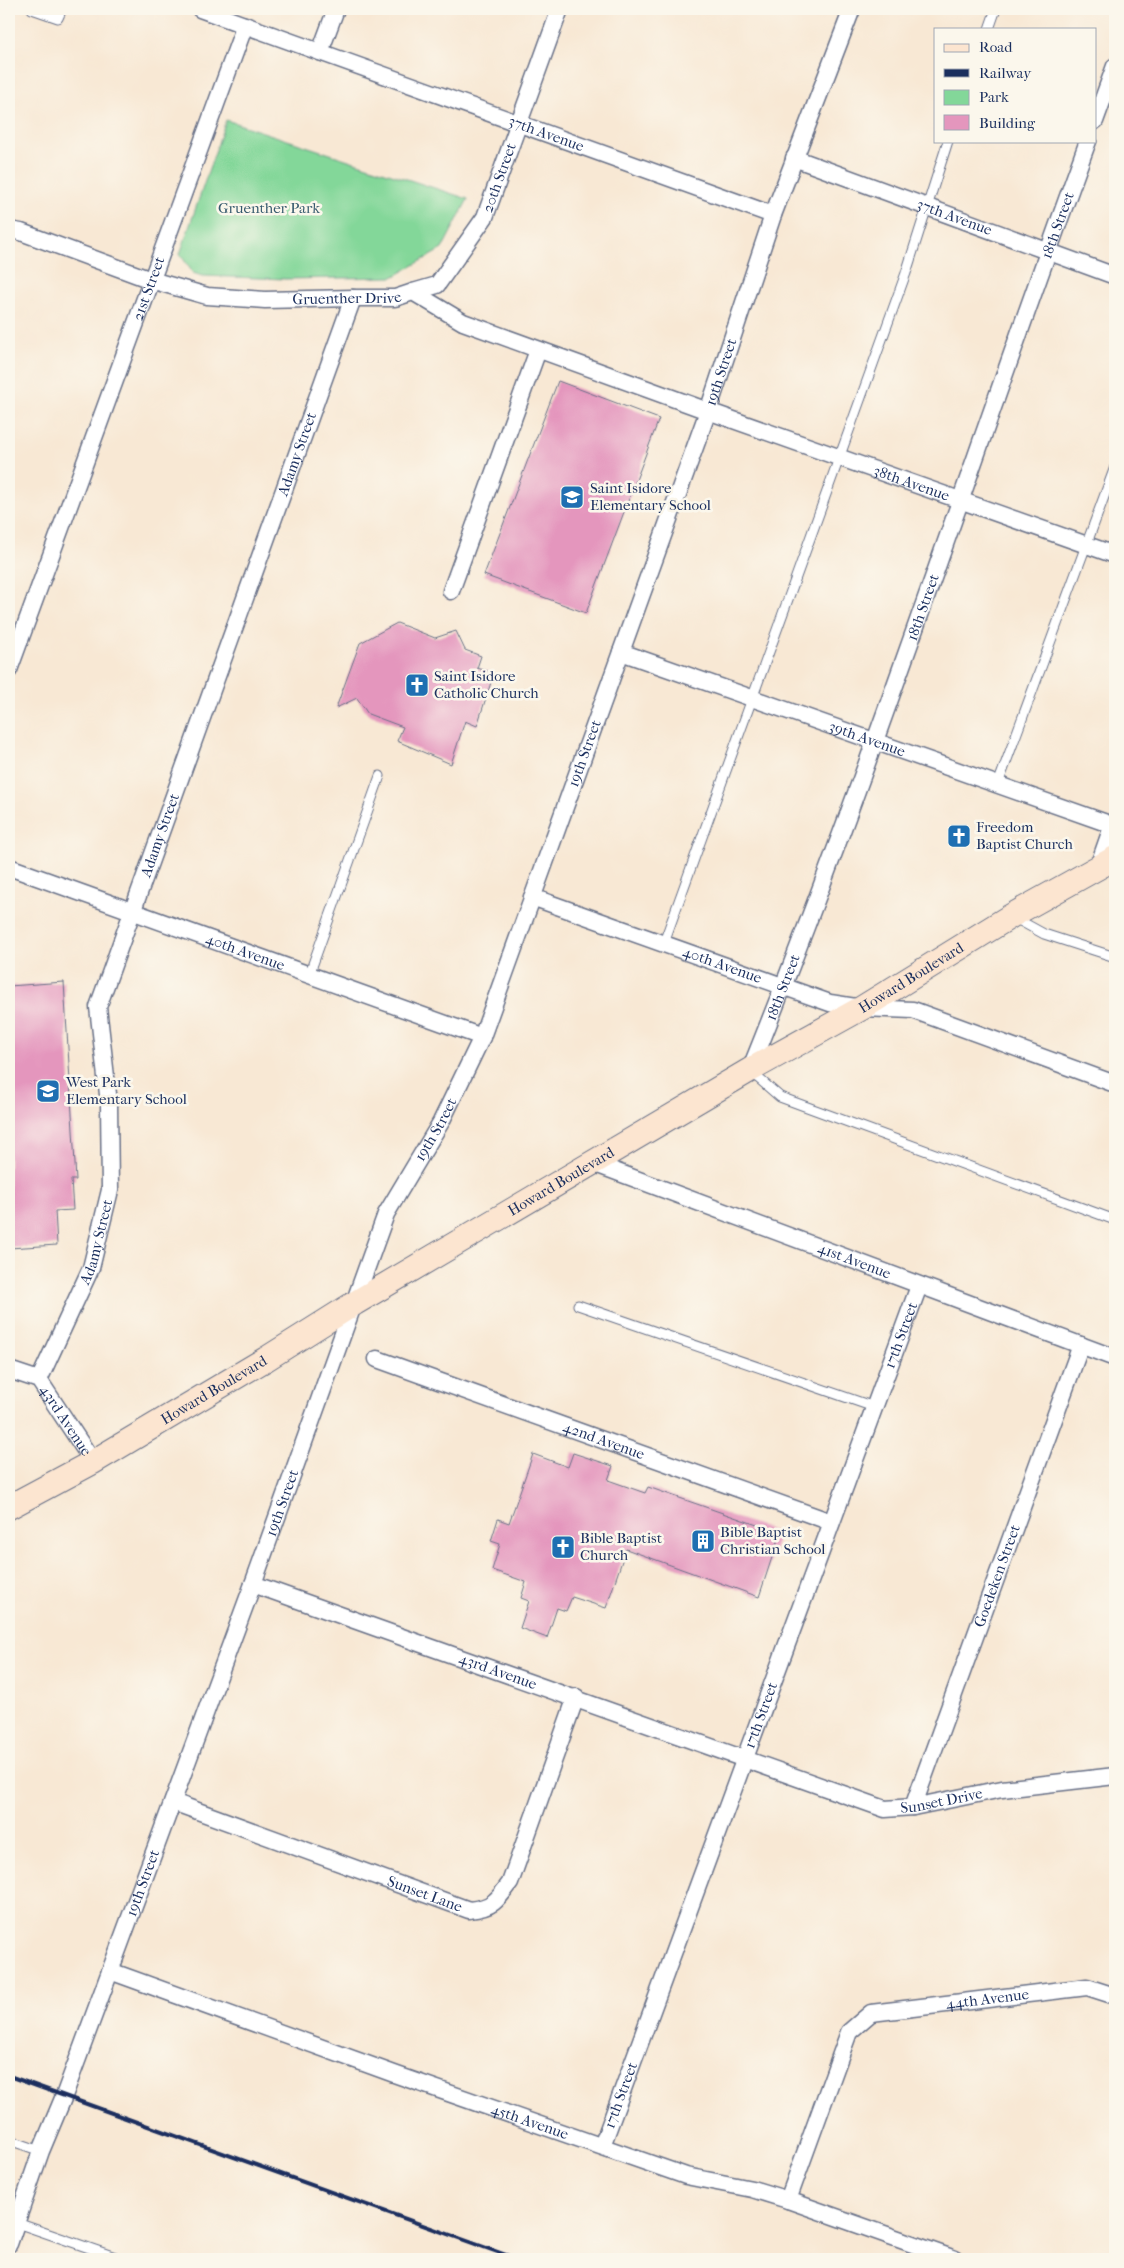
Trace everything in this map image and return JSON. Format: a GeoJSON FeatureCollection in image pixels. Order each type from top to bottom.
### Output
{"type":"FeatureCollection","features":[{"type":"Feature","properties":{"kind":"main road","name":"Howard Boulevard"},"geometry":{"type":"LineString","coordinates":[[9,1507],[93,1462],[266,1359],[354,1302],[750,1070],[862,1008],[1011,916],[1108,862]]}},
{"type":"Feature","properties":{"kind":"street"},"geometry":{"type":"LineString","coordinates":[[200,9],[320,52],[336,9]]}},
{"type":"Feature","properties":{"kind":"street","name":"20th Street"},"geometry":{"type":"LineString","coordinates":[[413,292],[437,285],[485,217],[560,9]]}},
{"type":"Feature","properties":{"kind":"street","name":"19th Street"},"geometry":{"type":"LineString","coordinates":[[9,2244],[41,2151],[110,1971],[253,1584],[386,1214],[441,1122],[482,1037],[708,411],[773,215],[852,9]]}},
{"type":"Feature","properties":{"kind":"street","name":"21st Street"},"geometry":{"type":"LineString","coordinates":[[9,670],[150,280],[245,25]]}},
{"type":"Feature","properties":{"kind":"street","name":"37th Avenue"},"geometry":{"type":"LineString","coordinates":[[320,52],[773,215]]}},
{"type":"Feature","properties":{"kind":"street"},"geometry":{"type":"LineString","coordinates":[[1096,118],[1115,66]]}},
{"type":"Feature","properties":{"kind":"street","name":"18th Street"},"geometry":{"type":"LineString","coordinates":[[750,1070],[784,987],[874,740],[1088,142]]}},
{"type":"Feature","properties":{"kind":"street","name":"37th Avenue"},"geometry":{"type":"LineString","coordinates":[[794,158],[1049,254],[1115,276]]}},
{"type":"Feature","properties":{"kind":"street","name":"Gruenther Drive"},"geometry":{"type":"LineString","coordinates":[[9,230],[21,232],[58,245],[150,280],[207,296],[265,300],[395,298],[413,292],[464,322],[708,411]]}},
{"type":"Feature","properties":{"kind":"street","name":"Adamy Street"},"geometry":{"type":"LineString","coordinates":[[39,1380],[91,1268],[110,1190],[109,1103],[98,1007],[353,298]]}},
{"type":"Feature","properties":{"kind":"street"},"geometry":{"type":"LineString","coordinates":[[451,591],[538,350]]}},
{"type":"Feature","properties":{"kind":"street","name":"38th Avenue"},"geometry":{"type":"LineString","coordinates":[[708,411],[1115,555]]}},
{"type":"Feature","properties":{"kind":"street","name":"39th Avenue"},"geometry":{"type":"LineString","coordinates":[[621,652],[1115,826]]}},
{"type":"Feature","properties":{"kind":"street"},"geometry":{"type":"LineString","coordinates":[[1108,862],[1115,826]]}},
{"type":"Feature","properties":{"kind":"street","name":"40th Avenue"},"geometry":{"type":"LineString","coordinates":[[9,867],[482,1037]]}},
{"type":"Feature","properties":{"kind":"street","name":"40th Avenue"},"geometry":{"type":"LineString","coordinates":[[532,897],[830,1003],[862,1008],[913,1010],[1115,1084]]}},
{"type":"Feature","properties":{"kind":"street","name":"41st Avenue"},"geometry":{"type":"LineString","coordinates":[[593,1163],[1115,1358]]}},
{"type":"Feature","properties":{"kind":"street","name":"17th Street"},"geometry":{"type":"LineString","coordinates":[[602,2146],[919,1286]]}},
{"type":"Feature","properties":{"kind":"street","name":"Goedeken Street"},"geometry":{"type":"LineString","coordinates":[[913,1807],[1080,1345]]}},
{"type":"Feature","properties":{"kind":"street","name":"42nd Avenue"},"geometry":{"type":"LineString","coordinates":[[377,1359],[831,1522]]}},
{"type":"Feature","properties":{"kind":"street","name":"43rd Avenue"},"geometry":{"type":"LineString","coordinates":[[9,1370],[39,1380],[93,1462]]}},
{"type":"Feature","properties":{"kind":"street","name":"43rd Avenue"},"geometry":{"type":"LineString","coordinates":[[253,1584],[744,1758]]}},
{"type":"Feature","properties":{"kind":"street","name":"Sunset Lane"},"geometry":{"type":"LineString","coordinates":[[173,1802],[469,1910],[484,1908],[497,1901],[510,1883],[576,1697]]}},
{"type":"Feature","properties":{"kind":"street","name":"Sunset Drive"},"geometry":{"type":"LineString","coordinates":[[744,1758],[885,1809],[913,1807],[1002,1789],[1115,1776]]}},
{"type":"Feature","properties":{"kind":"street","name":"45th Avenue"},"geometry":{"type":"LineString","coordinates":[[110,1971],[387,2072],[686,2176],[752,2189],[788,2200],[955,2259]]}},
{"type":"Feature","properties":{"kind":"street","name":"44th Avenue"},"geometry":{"type":"LineString","coordinates":[[788,2200],[849,2032],[871,2013],[1087,1987],[1115,1996]]}},
{"type":"Feature","properties":{"kind":"lane"},"geometry":{"type":"LineString","coordinates":[[32,9],[58,18],[62,9]]}},
{"type":"Feature","properties":{"kind":"lane"},"geometry":{"type":"LineString","coordinates":[[989,28],[996,9]]}},
{"type":"Feature","properties":{"kind":"lane"},"geometry":{"type":"LineString","coordinates":[[663,945],[753,698],[838,456],[906,273],[948,142]]}},
{"type":"Feature","properties":{"kind":"lane"},"geometry":{"type":"LineString","coordinates":[[998,784],[1088,546],[1115,467]]}},
{"type":"Feature","properties":{"kind":"lane"},"geometry":{"type":"LineString","coordinates":[[309,975],[380,776]]}},
{"type":"Feature","properties":{"kind":"lane"},"geometry":{"type":"LineString","coordinates":[[1011,916],[1044,934],[1115,957]]}},
{"type":"Feature","properties":{"kind":"lane"},"geometry":{"type":"LineString","coordinates":[[750,1070],[780,1097],[1115,1220]]}},
{"type":"Feature","properties":{"kind":"lane"},"geometry":{"type":"LineString","coordinates":[[578,1305],[874,1407]]}},
{"type":"Feature","properties":{"kind":"lane"},"geometry":{"type":"LineString","coordinates":[[9,2140],[41,2151]]}},
{"type":"Feature","properties":{"kind":"lane"},"geometry":{"type":"LineString","coordinates":[[16,2223],[121,2259]]}},
{"type":"Feature","properties":{"kind":"green space","name":"Gruenther Park"},"geometry":{"type":"Polygon","coordinates":[[[226,120],[468,199],[442,249],[393,277],[286,279],[202,276],[193,273],[180,254],[226,120]]]}},
{"type":"Feature","properties":{"kind":"building","name":"Saint Isidore Elementary School"},"geometry":{"type":"Polygon","coordinates":[[[558,381],[659,419],[586,613],[484,575],[558,381]]]}},
{"type":"Feature","properties":{"kind":"building","name":"Saint Isidore Catholic Church"},"geometry":{"type":"Polygon","coordinates":[[[397,623],[435,638],[456,631],[465,650],[481,656],[477,668],[494,673],[477,726],[465,721],[451,764],[397,741],[403,727],[368,714],[357,698],[336,708],[360,643],[397,623]]]}},
{"type":"Feature","properties":{"kind":"building"},"geometry":{"type":"Polygon","coordinates":[[[64,982],[76,1180],[71,1180],[73,1210],[55,1211],[57,1245],[9,1248],[9,986],[64,982]]]}},
{"type":"Feature","properties":{"kind":"building","name":"Bible Baptist Church"},"geometry":{"type":"Polygon","coordinates":[[[573,1453],[613,1466],[608,1480],[645,1493],[648,1487],[780,1533],[759,1597],[626,1549],[606,1608],[572,1597],[566,1611],[557,1608],[547,1638],[520,1628],[529,1601],[521,1598],[526,1582],[492,1570],[500,1544],[491,1541],[498,1519],[509,1523],[533,1454],[568,1467],[573,1453]]]}},
{"type":"Feature","properties":{"kind":"railway"},"geometry":{"type":"LineString","coordinates":[[9,2076],[517,2259]]}},
{"type":"Feature","properties":{"kind":"place","name":"Saint Isidore Elementary School"},"geometry":{"type":"Point","coordinates":[572,497]}},
{"type":"Feature","properties":{"kind":"place","name":"Saint Isidore Catholic Church"},"geometry":{"type":"Point","coordinates":[417,685]}},
{"type":"Feature","properties":{"kind":"place","name":"Freedom Baptist Church"},"geometry":{"type":"Point","coordinates":[959,836]}},
{"type":"Feature","properties":{"kind":"place","name":"West Park Elementary School"},"geometry":{"type":"Point","coordinates":[48,1091]}},
{"type":"Feature","properties":{"kind":"place","name":"Bible Baptist Christian School"},"geometry":{"type":"Point","coordinates":[703,1541]}},
{"type":"Feature","properties":{"kind":"place","name":"Bible Baptist Church"},"geometry":{"type":"Point","coordinates":[563,1547]}}]}
